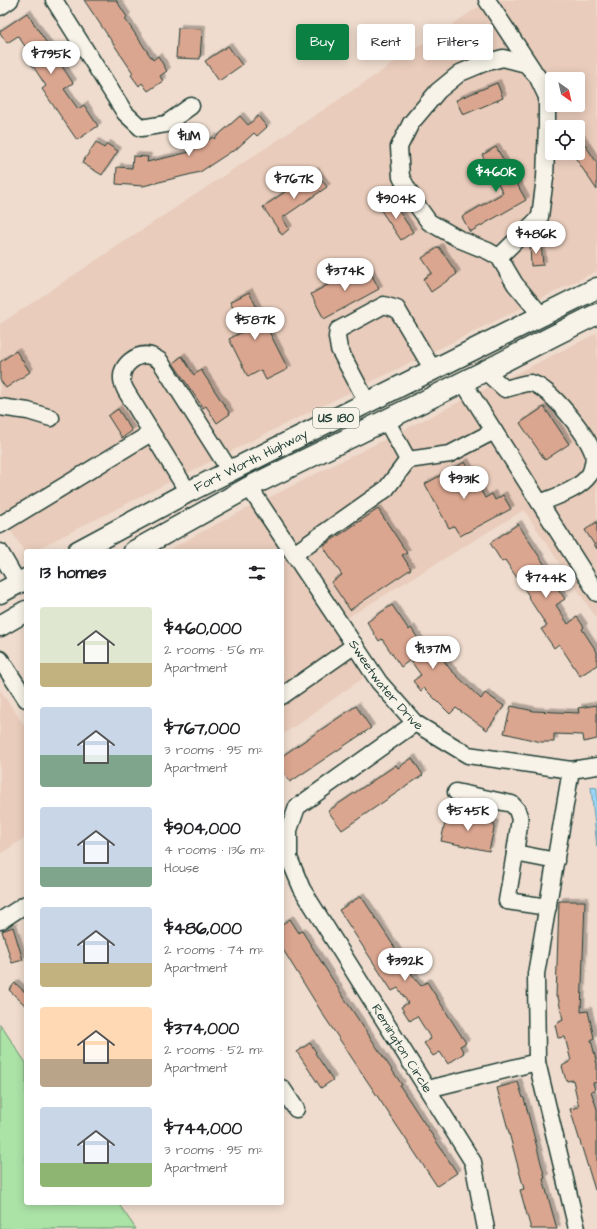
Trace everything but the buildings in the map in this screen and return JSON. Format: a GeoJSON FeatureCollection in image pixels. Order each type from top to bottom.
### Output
{"type":"FeatureCollection","features":[{"type":"Feature","properties":{"kind":"main road","name":"Fort Worth Highway"},"geometry":{"type":"LineString","coordinates":[[82,549],[225,473],[597,288]]}},
{"type":"Feature","properties":{"kind":"main road","name":"Fort Worth Highway"},"geometry":{"type":"LineString","coordinates":[[138,549],[249,487],[463,382],[597,314]]}},
{"type":"Feature","properties":{"kind":"main road"},"geometry":{"type":"LineString","coordinates":[[541,316],[553,336]]}},
{"type":"Feature","properties":{"kind":"main road"},"geometry":{"type":"LineString","coordinates":[[249,487],[248,481],[251,474],[255,470],[336,427],[339,424],[343,414]]}},
{"type":"Feature","properties":{"kind":"main road"},"geometry":{"type":"LineString","coordinates":[[124,549],[124,547],[162,521],[209,496],[216,489],[225,473]]}},
{"type":"Feature","properties":{"kind":"main road"},"geometry":{"type":"LineString","coordinates":[[0,593],[22,581]]}},
{"type":"Feature","properties":{"kind":"main road"},"geometry":{"type":"LineString","coordinates":[[0,626],[24,613]]}},
{"type":"Feature","properties":{"kind":"street"},"geometry":{"type":"LineString","coordinates":[[0,7],[10,0]]}},
{"type":"Feature","properties":{"kind":"street"},"geometry":{"type":"LineString","coordinates":[[54,0],[125,113],[141,128],[166,124],[191,106]]}},
{"type":"Feature","properties":{"kind":"street"},"geometry":{"type":"LineString","coordinates":[[487,0],[538,76],[547,97],[545,178],[540,217],[499,257]]}},
{"type":"Feature","properties":{"kind":"street"},"geometry":{"type":"LineString","coordinates":[[538,76],[526,64],[503,58],[484,63],[460,73],[438,91],[411,122],[399,147],[401,177],[416,204],[429,222],[461,240],[499,257],[515,284],[541,316]]}},
{"type":"Feature","properties":{"kind":"street"},"geometry":{"type":"LineString","coordinates":[[367,402],[339,349],[337,337],[338,330],[384,305],[397,309],[433,370]]}},
{"type":"Feature","properties":{"kind":"street"},"geometry":{"type":"LineString","coordinates":[[188,492],[126,391],[122,379],[123,368],[130,361],[140,356],[151,356],[160,361],[225,473]]}},
{"type":"Feature","properties":{"kind":"street"},"geometry":{"type":"LineString","coordinates":[[485,371],[505,389],[530,382],[540,387],[554,398],[584,435],[594,455],[591,473],[579,486],[540,503]]}},
{"type":"Feature","properties":{"kind":"street"},"geometry":{"type":"LineString","coordinates":[[463,382],[597,593]]}},
{"type":"Feature","properties":{"kind":"street"},"geometry":{"type":"LineString","coordinates":[[0,407],[28,411],[51,418]]}},
{"type":"Feature","properties":{"kind":"street"},"geometry":{"type":"LineString","coordinates":[[386,420],[408,460]]}},
{"type":"Feature","properties":{"kind":"street"},"geometry":{"type":"LineString","coordinates":[[294,554],[386,489],[408,460],[450,454],[494,431]]}},
{"type":"Feature","properties":{"kind":"street"},"geometry":{"type":"LineString","coordinates":[[0,525],[151,432]]}},
{"type":"Feature","properties":{"kind":"street","name":"Sweetwater Drive"},"geometry":{"type":"LineString","coordinates":[[249,487],[379,682],[415,724],[468,755],[571,770],[597,766]]}},
{"type":"Feature","properties":{"kind":"street"},"geometry":{"type":"LineString","coordinates":[[0,552],[22,581]]}},
{"type":"Feature","properties":{"kind":"street"},"geometry":{"type":"LineString","coordinates":[[284,695],[354,645]]}},
{"type":"Feature","properties":{"kind":"street"},"geometry":{"type":"LineString","coordinates":[[0,660],[24,696]]}},
{"type":"Feature","properties":{"kind":"street","name":"Remington Circle"},"geometry":{"type":"LineString","coordinates":[[415,724],[297,806],[288,830],[289,851],[290,858],[302,889],[473,1162],[486,1229]]}},
{"type":"Feature","properties":{"kind":"street"},"geometry":{"type":"LineString","coordinates":[[571,770],[536,974],[537,1062],[577,1229]]}},
{"type":"Feature","properties":{"kind":"street"},"geometry":{"type":"LineString","coordinates":[[456,792],[512,804],[517,810],[520,819],[507,901],[548,907]]}},
{"type":"Feature","properties":{"kind":"street"},"geometry":{"type":"LineString","coordinates":[[515,853],[556,860]]}},
{"type":"Feature","properties":{"kind":"street"},"geometry":{"type":"LineString","coordinates":[[0,921],[24,905]]}},
{"type":"Feature","properties":{"kind":"street"},"geometry":{"type":"LineString","coordinates":[[428,1089],[537,1062]]}},
{"type":"Feature","properties":{"kind":"street"},"geometry":{"type":"LineString","coordinates":[[284,1091],[296,1109]]}},
{"type":"Feature","properties":{"kind":"shaded area"},"geometry":{"type":"Polygon","coordinates":[[[489,0],[597,0],[597,271],[269,432],[37,549],[24,549],[24,551],[0,514],[0,324],[398,60],[415,60],[415,49],[423,44],[423,60],[493,60],[493,24],[453,24],[489,0]]]}},
{"type":"Feature","properties":{"kind":"shaded area"},"geometry":{"type":"Polygon","coordinates":[[[597,333],[597,619],[524,510],[347,618],[379,667],[284,734],[284,549],[171,549],[214,525],[597,333]]]}},
{"type":"Feature","properties":{"kind":"shaded area"},"geometry":{"type":"Polygon","coordinates":[[[0,690],[24,725],[24,838],[0,854],[0,690]]]}},
{"type":"Feature","properties":{"kind":"green space"},"geometry":{"type":"Polygon","coordinates":[[[0,1024],[24,1060],[24,1205],[119,1205],[136,1229],[0,1229],[0,1024]]]}},
{"type":"Feature","properties":{"kind":"water"},"geometry":{"type":"Polygon","coordinates":[[[591,787],[597,788],[597,847],[591,787]]]}}]}
